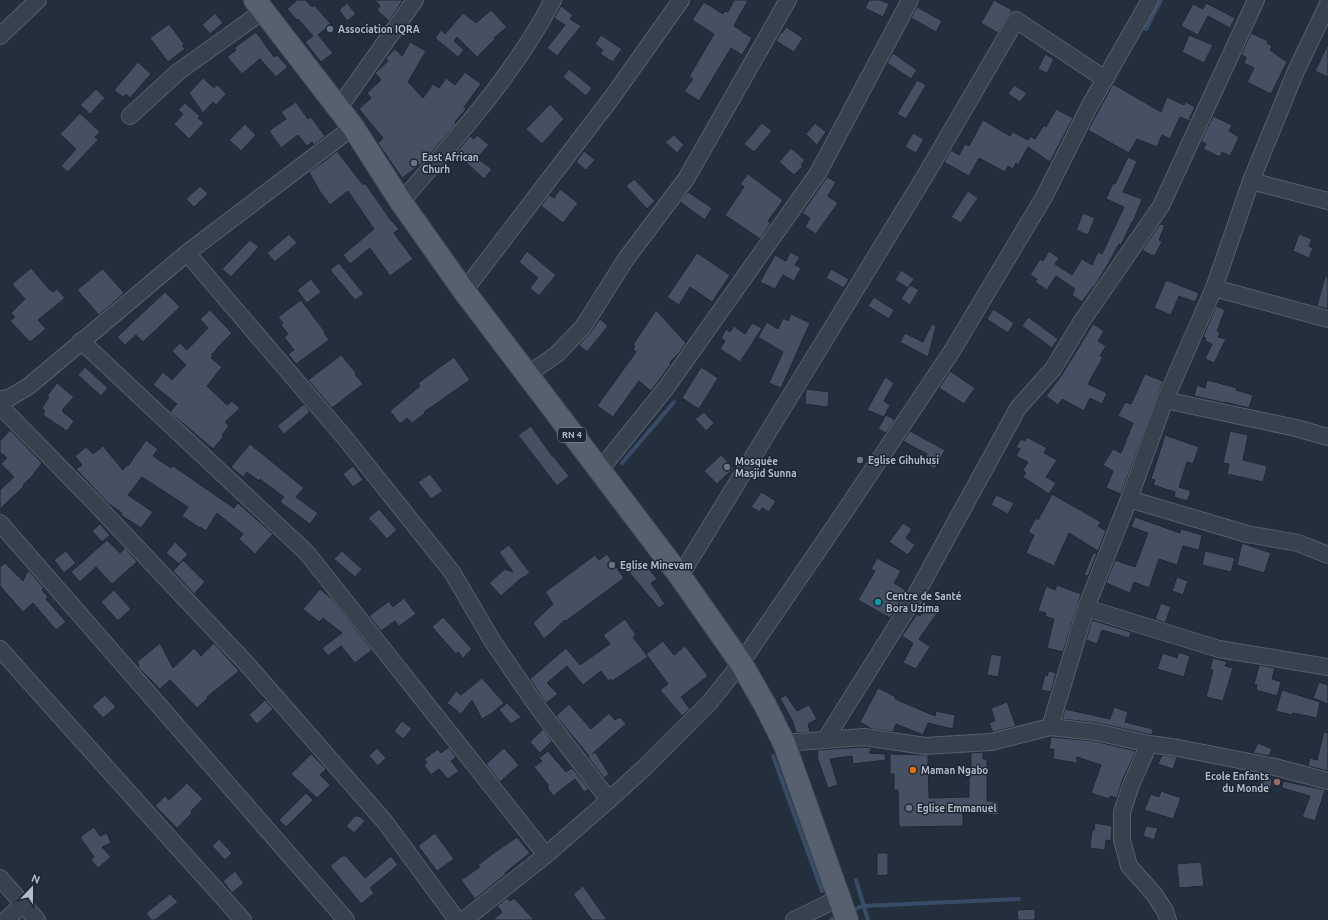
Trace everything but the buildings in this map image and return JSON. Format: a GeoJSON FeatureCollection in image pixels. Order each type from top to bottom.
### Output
{"type":"FeatureCollection","features":[{"type":"Feature","properties":{"kind":"main road","name":"RN 4"},"geometry":{"type":"LineString","coordinates":[[259,5],[353,127],[401,202],[464,291],[680,576],[741,663],[765,704],[784,743],[847,920]]}},
{"type":"Feature","properties":{"kind":"street"},"geometry":{"type":"LineString","coordinates":[[0,36],[38,0]]}},
{"type":"Feature","properties":{"kind":"street"},"geometry":{"type":"LineString","coordinates":[[338,109],[415,0]]}},
{"type":"Feature","properties":{"kind":"street"},"geometry":{"type":"LineString","coordinates":[[401,202],[486,103],[539,26],[553,0]]}},
{"type":"Feature","properties":{"kind":"street"},"geometry":{"type":"LineString","coordinates":[[464,291],[613,96],[681,0]]}},
{"type":"Feature","properties":{"kind":"street"},"geometry":{"type":"LineString","coordinates":[[527,375],[557,354],[583,327],[626,259],[686,179],[788,0]]}},
{"type":"Feature","properties":{"kind":"street"},"geometry":{"type":"LineString","coordinates":[[599,471],[666,388],[818,173],[910,0]]}},
{"type":"Feature","properties":{"kind":"street"},"geometry":{"type":"LineString","coordinates":[[464,920],[546,855],[645,767],[710,702],[741,663],[843,514],[952,350],[1044,197],[1089,107],[1150,0]]}},
{"type":"Feature","properties":{"kind":"street"},"geometry":{"type":"LineString","coordinates":[[825,740],[914,598],[1018,408],[1053,369],[1082,321],[1161,206],[1256,0]]}},
{"type":"Feature","properties":{"kind":"street"},"geometry":{"type":"LineString","coordinates":[[1050,727],[1086,608],[1130,499],[1165,400],[1214,288],[1251,181],[1296,71],[1328,4]]}},
{"type":"Feature","properties":{"kind":"street"},"geometry":{"type":"LineString","coordinates":[[130,116],[178,72],[259,5]]}},
{"type":"Feature","properties":{"kind":"street"},"geometry":{"type":"LineString","coordinates":[[680,576],[925,176],[1016,20],[1105,79]]}},
{"type":"Feature","properties":{"kind":"street"},"geometry":{"type":"LineString","coordinates":[[0,399],[9,398],[29,386],[187,253],[353,127]]}},
{"type":"Feature","properties":{"kind":"street"},"geometry":{"type":"LineString","coordinates":[[1251,181],[1328,200]]}},
{"type":"Feature","properties":{"kind":"street"},"geometry":{"type":"LineString","coordinates":[[187,253],[345,438],[452,572],[493,642],[539,709],[609,800]]}},
{"type":"Feature","properties":{"kind":"street"},"geometry":{"type":"LineString","coordinates":[[1214,288],[1328,319]]}},
{"type":"Feature","properties":{"kind":"street"},"geometry":{"type":"LineString","coordinates":[[81,341],[307,553],[546,855]]}},
{"type":"Feature","properties":{"kind":"street"},"geometry":{"type":"LineString","coordinates":[[1165,400],[1296,428],[1328,437]]}},
{"type":"Feature","properties":{"kind":"street"},"geometry":{"type":"LineString","coordinates":[[0,406],[245,662],[385,822],[457,920]]}},
{"type":"Feature","properties":{"kind":"street"},"geometry":{"type":"LineString","coordinates":[[1130,499],[1247,534],[1298,542],[1328,555]]}},
{"type":"Feature","properties":{"kind":"street"},"geometry":{"type":"LineString","coordinates":[[0,523],[346,920]]}},
{"type":"Feature","properties":{"kind":"street"},"geometry":{"type":"LineString","coordinates":[[1086,608],[1219,649],[1328,667]]}},
{"type":"Feature","properties":{"kind":"street"},"geometry":{"type":"LineString","coordinates":[[0,648],[243,920]]}},
{"type":"Feature","properties":{"kind":"street"},"geometry":{"type":"LineString","coordinates":[[784,743],[864,737],[925,746],[991,742],[1050,727],[1096,732],[1149,744],[1275,766],[1328,781]]}},
{"type":"Feature","properties":{"kind":"street"},"geometry":{"type":"LineString","coordinates":[[1149,744],[1131,785],[1122,812],[1122,840],[1129,866],[1154,894],[1165,911],[1168,920]]}},
{"type":"Feature","properties":{"kind":"street"},"geometry":{"type":"LineString","coordinates":[[0,878],[37,920]]}},
{"type":"Feature","properties":{"kind":"street"},"geometry":{"type":"LineString","coordinates":[[794,920],[839,898]]}},
{"type":"Feature","properties":{"kind":"street"},"geometry":{"type":"LineString","coordinates":[[6,920],[23,904]]}},
{"type":"Feature","properties":{"kind":"waterway"},"geometry":{"type":"LineString","coordinates":[[1146,29],[1161,0]]}},
{"type":"Feature","properties":{"kind":"waterway"},"geometry":{"type":"LineString","coordinates":[[622,463],[674,402]]}},
{"type":"Feature","properties":{"kind":"waterway"},"geometry":{"type":"LineString","coordinates":[[773,756],[822,891]]}},
{"type":"Feature","properties":{"kind":"waterway"},"geometry":{"type":"LineString","coordinates":[[856,880],[868,920]]}},
{"type":"Feature","properties":{"kind":"waterway"},"geometry":{"type":"LineString","coordinates":[[850,911],[863,906],[1019,899]]}},
{"type":"Feature","properties":{"kind":"waterway"},"geometry":{"type":"LineString","coordinates":[[831,920],[838,916]]}},
{"type":"Feature","properties":{"kind":"place","name":"Association IQRA"},"geometry":{"type":"Point","coordinates":[330,29]}},
{"type":"Feature","properties":{"kind":"place","name":"East African Churh"},"geometry":{"type":"Point","coordinates":[414,163]}},
{"type":"Feature","properties":{"kind":"place","name":"Eglise Gihuhusi"},"geometry":{"type":"Point","coordinates":[860,460]}},
{"type":"Feature","properties":{"kind":"place","name":"Mosquée Masjid Sunna"},"geometry":{"type":"Point","coordinates":[727,467]}},
{"type":"Feature","properties":{"kind":"place","name":"Eglise Minevam"},"geometry":{"type":"Point","coordinates":[612,565]}},
{"type":"Feature","properties":{"kind":"place","name":"Centre de Santé Bora Uzima"},"geometry":{"type":"Point","coordinates":[878,602]}},
{"type":"Feature","properties":{"kind":"place","name":"Maman Ngabo"},"geometry":{"type":"Point","coordinates":[913,770]}},
{"type":"Feature","properties":{"kind":"place","name":"Ecole Enfants du Monde"},"geometry":{"type":"Point","coordinates":[1277,782]}},
{"type":"Feature","properties":{"kind":"place","name":"Eglise Emmanuel"},"geometry":{"type":"Point","coordinates":[909,808]}}]}
